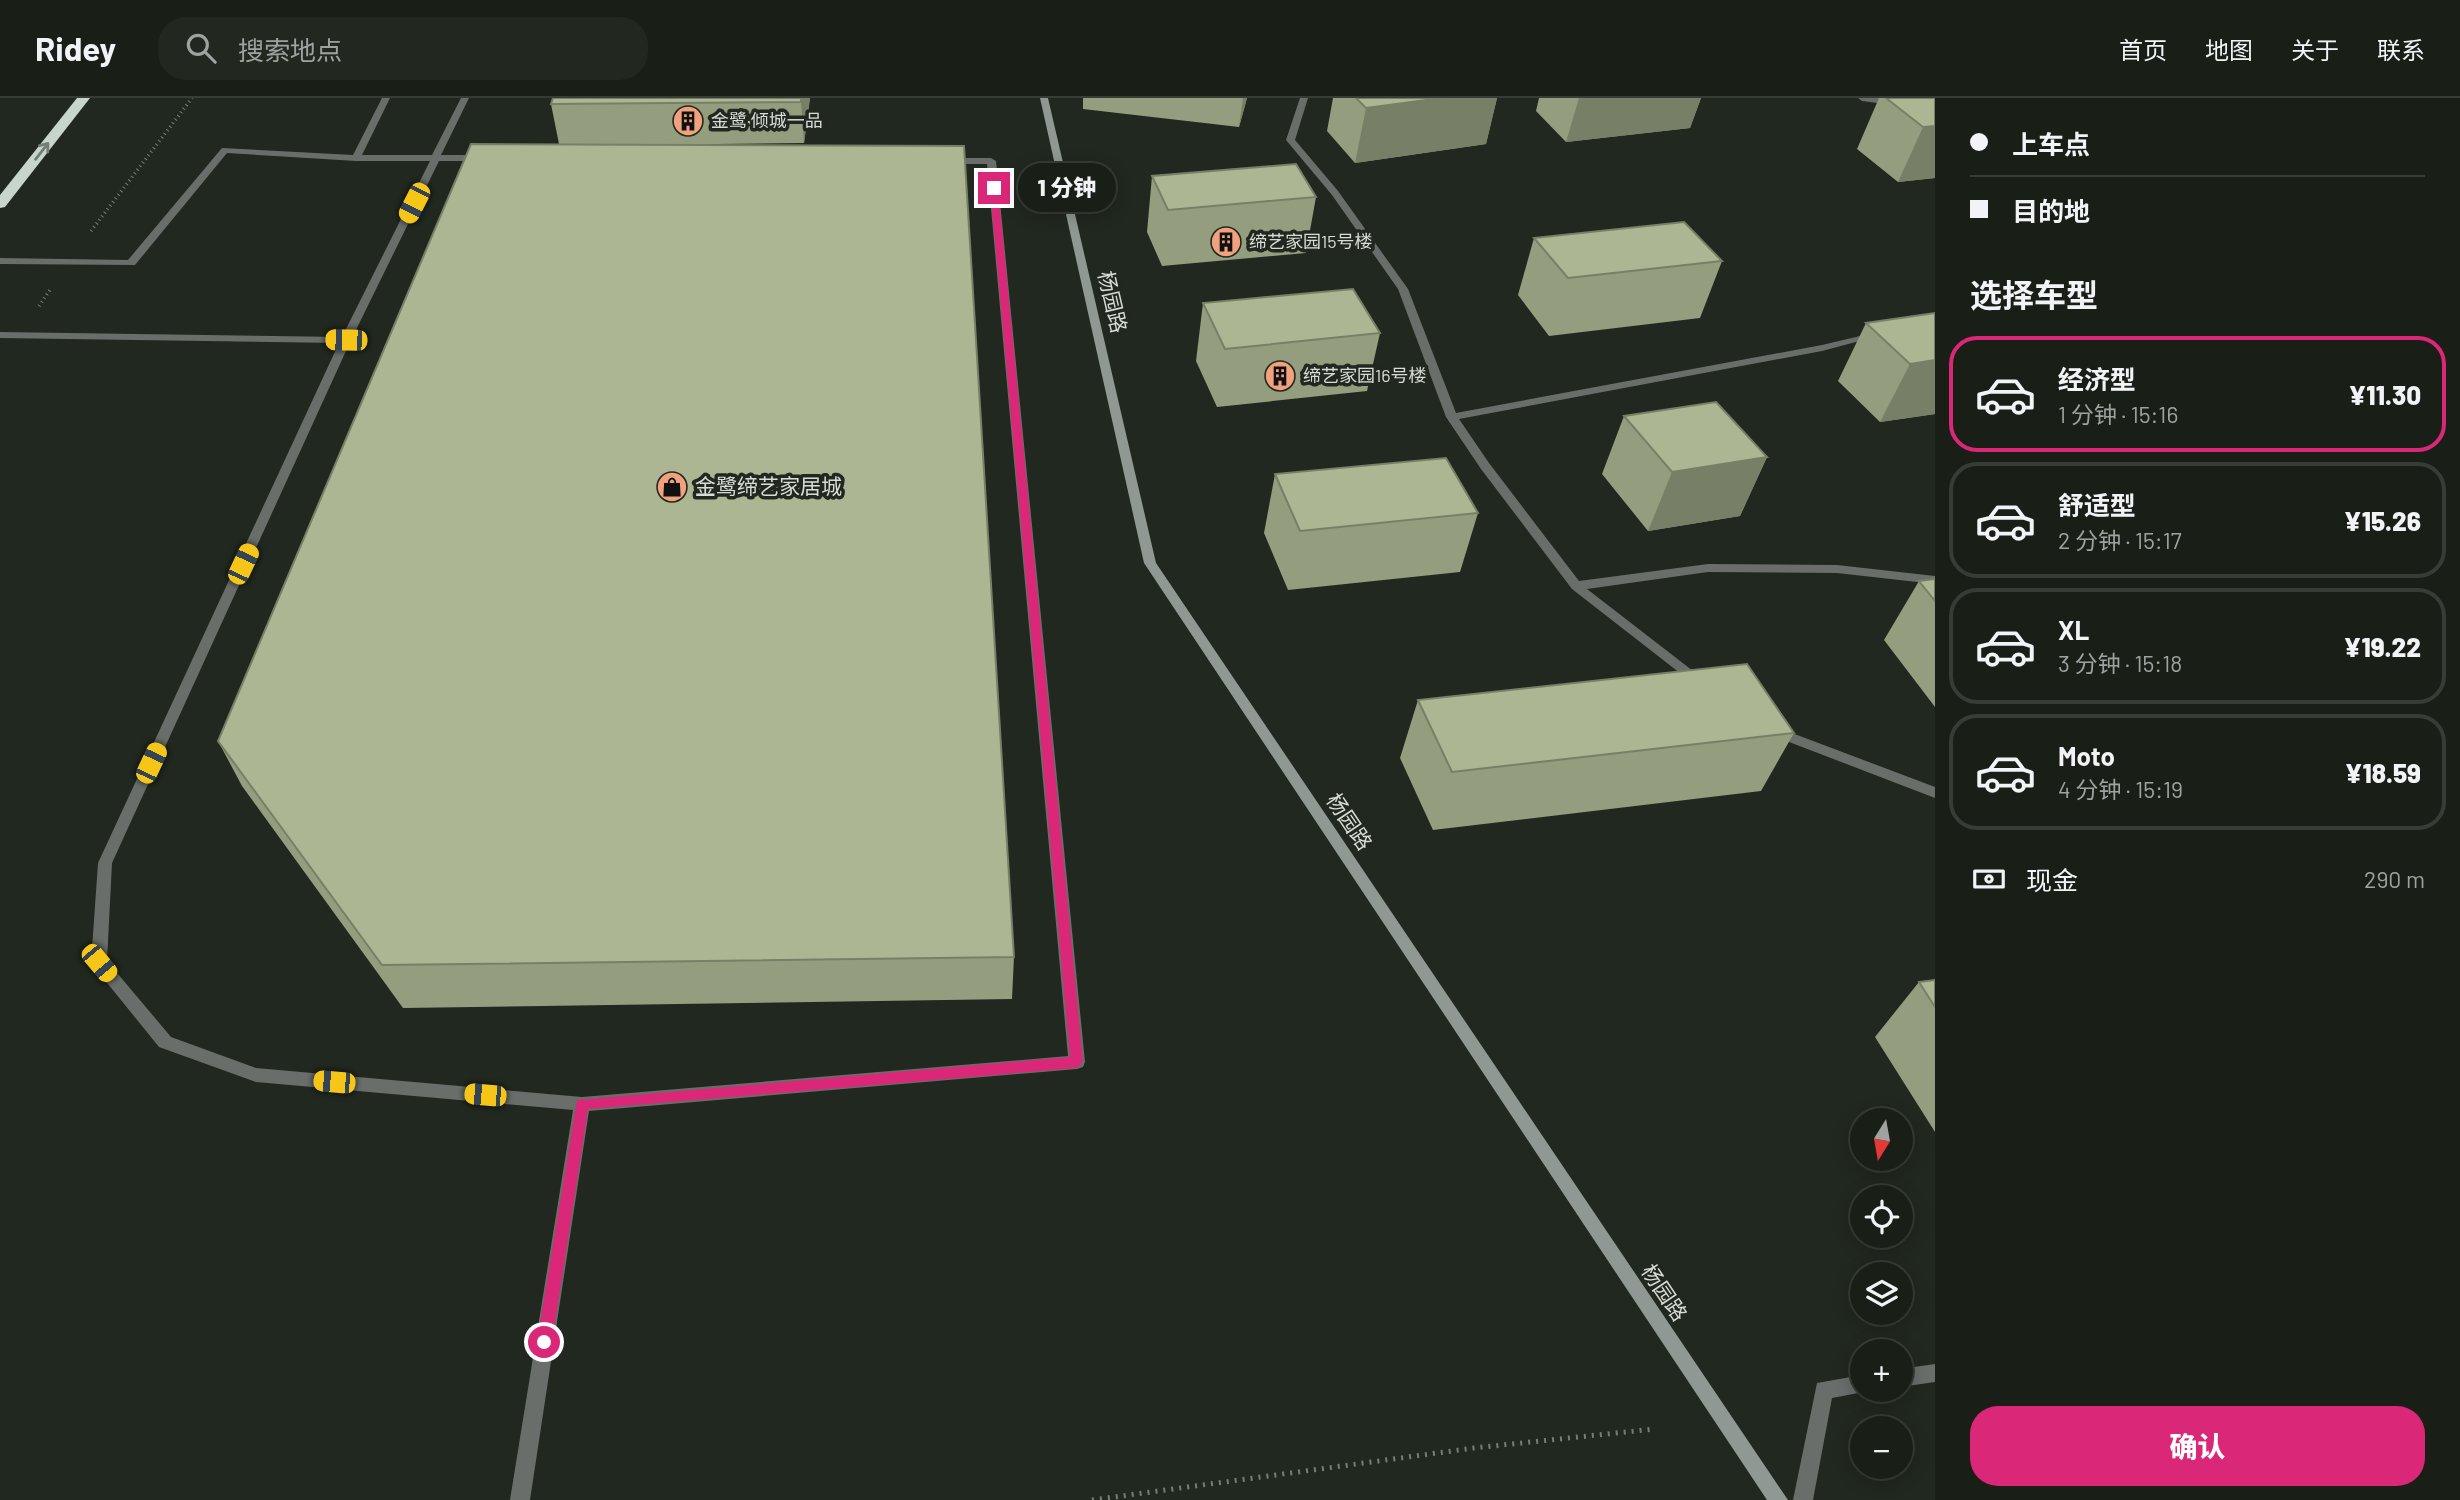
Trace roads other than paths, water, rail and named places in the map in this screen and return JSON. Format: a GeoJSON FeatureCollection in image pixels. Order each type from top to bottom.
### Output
{"type":"FeatureCollection","features":[{"type":"Feature","properties":{"kind":"highway"},"geometry":{"type":"LineString","coordinates":[[0,204],[84,98]]}},
{"type":"Feature","properties":{"kind":"street"},"geometry":{"type":"LineString","coordinates":[[356,158],[386,98]]}},
{"type":"Feature","properties":{"kind":"street"},"geometry":{"type":"LineString","coordinates":[[465,98],[346,340],[105,863],[99,963],[165,1042],[256,1075],[582,1104],[1077,1062],[991,161],[936,161]]}},
{"type":"Feature","properties":{"kind":"street","name":"杨园路"},"geometry":{"type":"LineString","coordinates":[[1044,98],[1150,563],[1778,1500]]}},
{"type":"Feature","properties":{"kind":"street"},"geometry":{"type":"LineString","coordinates":[[1304,98],[1290,140],[1335,193],[1403,289],[1452,416],[1485,466],[1576,586],[1712,691]]}},
{"type":"Feature","properties":{"kind":"street"},"geometry":{"type":"LineString","coordinates":[[1862,98],[1922,106],[1918,98]]}},
{"type":"Feature","properties":{"kind":"street"},"geometry":{"type":"LineString","coordinates":[[0,261],[131,263],[225,150],[356,158],[493,158]]}},
{"type":"Feature","properties":{"kind":"street"},"geometry":{"type":"LineString","coordinates":[[1452,416],[1822,348],[1889,332]]}},
{"type":"Feature","properties":{"kind":"street"},"geometry":{"type":"LineString","coordinates":[[0,335],[346,340]]}},
{"type":"Feature","properties":{"kind":"street"},"geometry":{"type":"LineString","coordinates":[[1576,586],[1708,568],[1837,569],[1935,580]]}},
{"type":"Feature","properties":{"kind":"street"},"geometry":{"type":"LineString","coordinates":[[1766,728],[1935,793]]}},
{"type":"Feature","properties":{"kind":"street"},"geometry":{"type":"LineString","coordinates":[[520,1500],[582,1104]]}},
{"type":"Feature","properties":{"kind":"street"},"geometry":{"type":"LineString","coordinates":[[1913,1376],[1935,1373]]}},
{"type":"Feature","properties":{"kind":"street"},"geometry":{"type":"LineString","coordinates":[[1803,1500],[1824,1390],[1850,1386]]}},
{"type":"Feature","properties":{"kind":"place","name":"金鹭·倾城一品"},"geometry":{"type":"Point","coordinates":[688,121]}},
{"type":"Feature","properties":{"kind":"place","name":"缔艺家园15号楼"},"geometry":{"type":"Point","coordinates":[1226,242]}},
{"type":"Feature","properties":{"kind":"place","name":"缔艺家园16号楼"},"geometry":{"type":"Point","coordinates":[1280,376]}},
{"type":"Feature","properties":{"kind":"place","name":"金鹭缔艺家居城"},"geometry":{"type":"Point","coordinates":[672,487]}}]}
